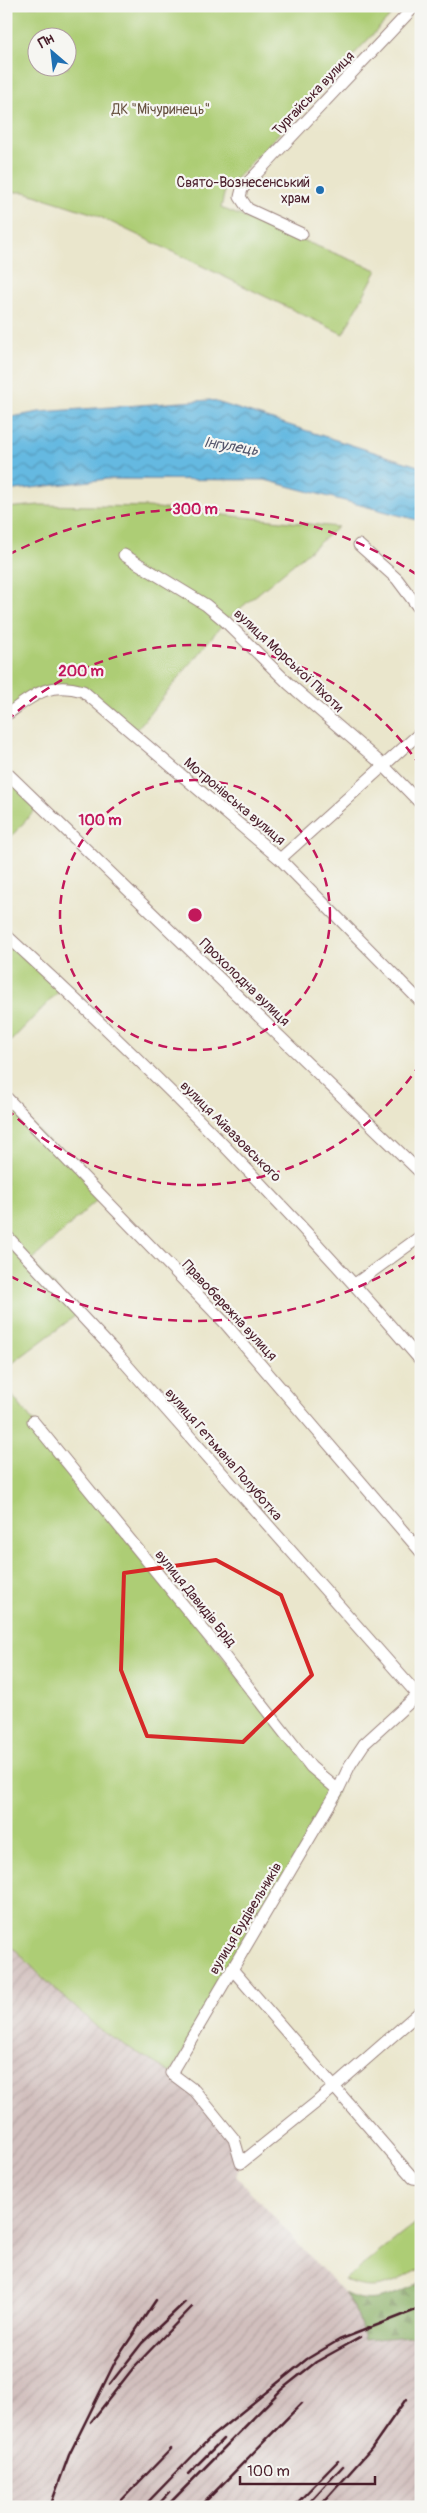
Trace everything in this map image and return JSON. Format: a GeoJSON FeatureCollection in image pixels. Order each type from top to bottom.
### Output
{"type":"FeatureCollection","features":[{"type":"Feature","properties":{"kind":"street","name":"Тургайська вулиця"},"geometry":{"type":"LineString","coordinates":[[302,234],[248,209],[240,197],[242,189],[415,6]]}},
{"type":"Feature","properties":{"kind":"street"},"geometry":{"type":"LineString","coordinates":[[359,545],[396,579],[421,611]]}},
{"type":"Feature","properties":{"kind":"street","name":"вулиця Морської Піхоти"},"geometry":{"type":"LineString","coordinates":[[124,555],[206,605],[226,621],[290,684],[383,765],[421,804]]}},
{"type":"Feature","properties":{"kind":"street","name":"Мотронівська вулиця"},"geometry":{"type":"LineString","coordinates":[[6,715],[38,692],[66,686],[83,692],[280,859],[421,1002]]}},
{"type":"Feature","properties":{"kind":"street"},"geometry":{"type":"LineString","coordinates":[[280,859],[421,732]]}},
{"type":"Feature","properties":{"kind":"street","name":"Прохолодна вулиця"},"geometry":{"type":"LineString","coordinates":[[6,772],[421,1173]]}},
{"type":"Feature","properties":{"kind":"street","name":"вулиця Айвазовського"},"geometry":{"type":"LineString","coordinates":[[6,935],[63,987],[238,1158],[355,1284],[421,1361]]}},
{"type":"Feature","properties":{"kind":"street","name":"Правобережна вулиця"},"geometry":{"type":"LineString","coordinates":[[6,1098],[224,1322],[421,1552]]}},
{"type":"Feature","properties":{"kind":"street","name":"вулиця Гетьмана Полуботка"},"geometry":{"type":"LineString","coordinates":[[6,1235],[118,1355],[419,1693]]}},
{"type":"Feature","properties":{"kind":"street"},"geometry":{"type":"LineString","coordinates":[[355,1284],[421,1236]]}},
{"type":"Feature","properties":{"kind":"street","name":"вулиця Давидів Брід"},"geometry":{"type":"LineString","coordinates":[[34,1421],[211,1639],[311,1767],[338,1790]]}},
{"type":"Feature","properties":{"kind":"street","name":"вулиця Будівельників"},"geometry":{"type":"LineString","coordinates":[[332,2088],[241,2164],[234,2139],[195,2091],[171,2073],[338,1790],[350,1765],[364,1744],[419,1693]]}},
{"type":"Feature","properties":{"kind":"street"},"geometry":{"type":"LineString","coordinates":[[232,1969],[332,2088],[417,2179]]}},
{"type":"Feature","properties":{"kind":"street"},"geometry":{"type":"LineString","coordinates":[[332,2088],[421,2011]]}},
{"type":"Feature","properties":{"kind":"highlighted area"},"geometry":{"type":"Polygon","coordinates":[[[216,1560],[281,1595],[312,1675],[243,1742],[147,1736],[121,1670],[124,1573],[216,1560]]]}},
{"type":"Feature","properties":{"kind":"shaded area"},"geometry":{"type":"Polygon","coordinates":[[[6,1940],[41,1976],[171,2073],[234,2139],[241,2163],[236,2176],[344,2293],[354,2306],[361,2322],[364,2340],[421,2335],[421,2507],[6,2507],[6,1940]]]}},
{"type":"Feature","properties":{"kind":"green space","name":"ДК \"Мічуринець\""},"geometry":{"type":"Polygon","coordinates":[[[6,6],[400,6],[225,190],[221,208],[377,270],[343,334],[94,214],[25,192],[6,192],[6,6]]]}},
{"type":"Feature","properties":{"kind":"green space"},"geometry":{"type":"Polygon","coordinates":[[[40,505],[148,507],[338,527],[225,621],[133,734],[83,691],[66,686],[6,715],[6,508],[40,505]]]}},
{"type":"Feature","properties":{"kind":"green space"},"geometry":{"type":"Polygon","coordinates":[[[6,772],[39,806],[6,842],[6,772]]]}},
{"type":"Feature","properties":{"kind":"green space"},"geometry":{"type":"Polygon","coordinates":[[[6,935],[63,987],[6,1046],[6,935]]]}},
{"type":"Feature","properties":{"kind":"green space"},"geometry":{"type":"Polygon","coordinates":[[[6,1097],[101,1196],[31,1261],[79,1313],[6,1368],[6,1097]]]}},
{"type":"Feature","properties":{"kind":"green space"},"geometry":{"type":"Polygon","coordinates":[[[6,1388],[311,1767],[338,1790],[171,2073],[100,2030],[41,1976],[6,1940],[6,1388]]]}},
{"type":"Feature","properties":{"kind":"green space"},"geometry":{"type":"Polygon","coordinates":[[[421,2219],[421,2269],[392,2283],[375,2287],[365,2287],[344,2280],[421,2219]]]}},
{"type":"Feature","properties":{"kind":"green space"},"geometry":{"type":"Polygon","coordinates":[[[421,2283],[421,2335],[364,2340],[357,2315],[344,2293],[364,2299],[383,2298],[421,2283]]]}},
{"type":"Feature","properties":{"kind":"water","name":"Інгулець"},"geometry":{"type":"Polygon","coordinates":[[[210,400],[421,467],[421,521],[265,480],[107,479],[6,491],[6,418],[39,412],[210,400]]]}},
{"type":"Feature","properties":{"kind":"railway"},"geometry":{"type":"LineString","coordinates":[[50,2507],[69,2455],[116,2360],[156,2300]]}},
{"type":"Feature","properties":{"kind":"railway"},"geometry":{"type":"LineString","coordinates":[[110,2384],[142,2343],[185,2302]]}},
{"type":"Feature","properties":{"kind":"railway"},"geometry":{"type":"LineString","coordinates":[[91,2422],[134,2367],[192,2307]]}},
{"type":"Feature","properties":{"kind":"railway"},"geometry":{"type":"LineString","coordinates":[[143,2507],[211,2437],[307,2359],[339,2340],[421,2308]]}},
{"type":"Feature","properties":{"kind":"railway"},"geometry":{"type":"LineString","coordinates":[[166,2507],[282,2389],[316,2362],[361,2337]]}},
{"type":"Feature","properties":{"kind":"railway"},"geometry":{"type":"LineString","coordinates":[[319,2507],[371,2449],[406,2399]]}},
{"type":"Feature","properties":{"kind":"railway"},"geometry":{"type":"LineString","coordinates":[[200,2507],[302,2403]]}},
{"type":"Feature","properties":{"kind":"railway"},"geometry":{"type":"LineString","coordinates":[[188,2474],[223,2439]]}},
{"type":"Feature","properties":{"kind":"railway"},"geometry":{"type":"LineString","coordinates":[[115,2507],[171,2449]]}},
{"type":"Feature","properties":{"kind":"railway"},"geometry":{"type":"LineString","coordinates":[[293,2507],[338,2461]]}},
{"type":"Feature","properties":{"kind":"railway"},"geometry":{"type":"LineString","coordinates":[[305,2507],[343,2466]]}},
{"type":"Feature","properties":{"kind":"railway"},"geometry":{"type":"LineString","coordinates":[[156,2507],[169,2493]]}},
{"type":"Feature","properties":{"kind":"place","name":"Свято-Вознесенський храм"},"geometry":{"type":"Point","coordinates":[320,190]}}]}
